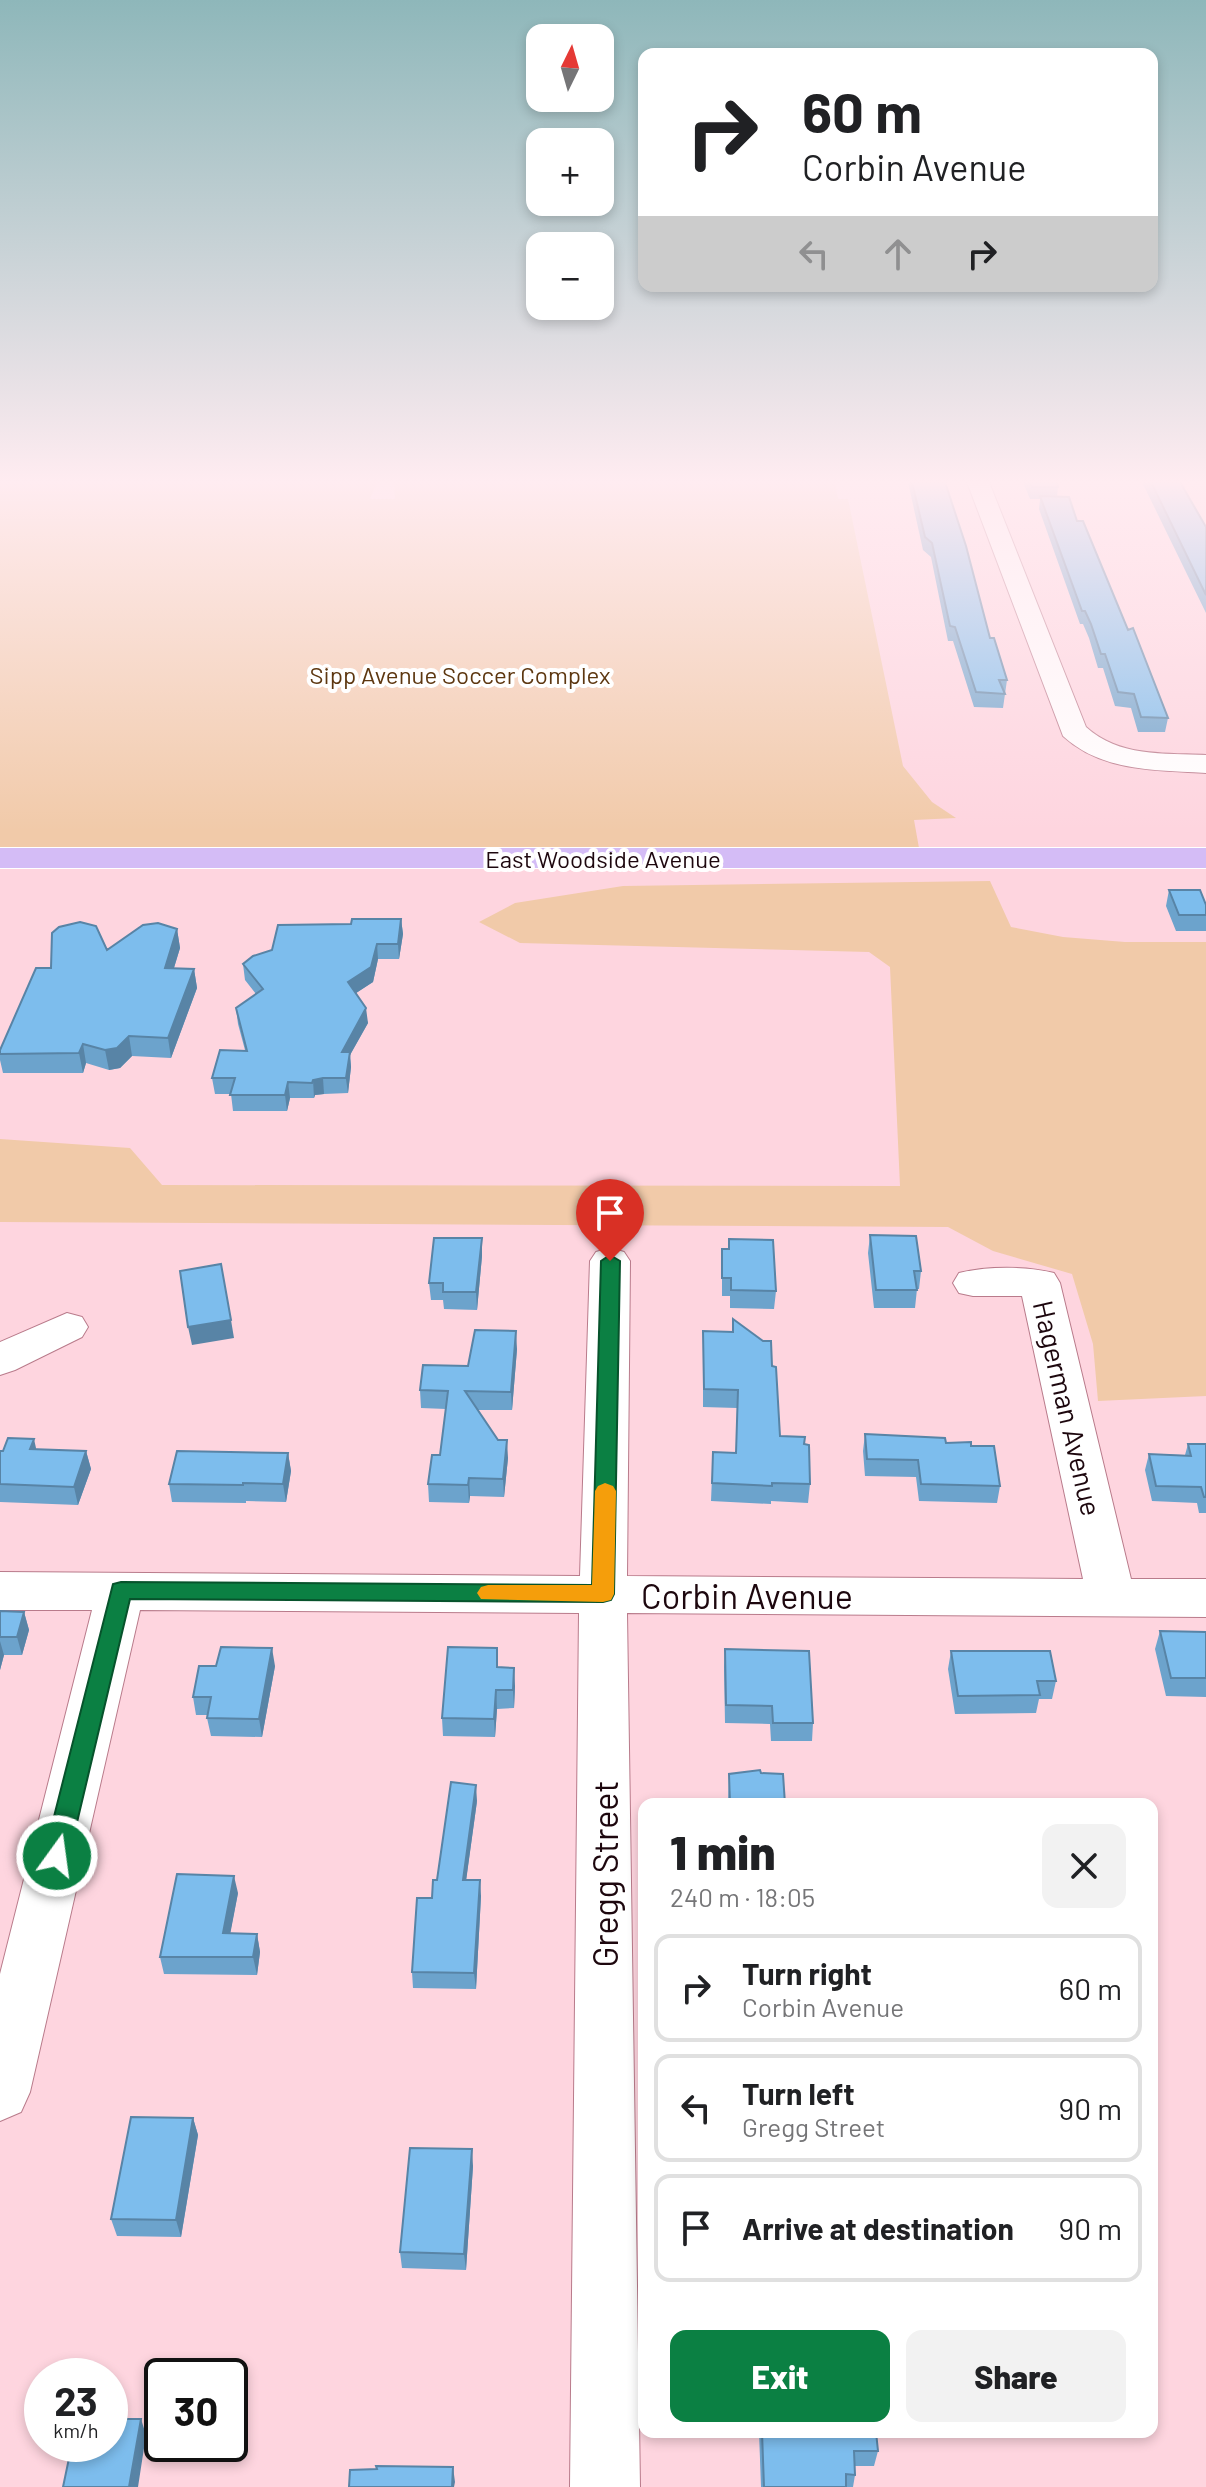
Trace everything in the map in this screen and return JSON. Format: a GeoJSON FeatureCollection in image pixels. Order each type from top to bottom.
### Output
{"type":"FeatureCollection","features":[{"type":"Feature","properties":{"kind":"main road","name":"East Woodside Avenue"},"geometry":{"type":"LineString","coordinates":[[0,858],[1206,858]]}},
{"type":"Feature","properties":{"kind":"street"},"geometry":{"type":"LineString","coordinates":[[1022,598],[1073,730],[1084,743],[1136,760],[1206,764]]}},
{"type":"Feature","properties":{"kind":"street","name":"Gregg Street"},"geometry":{"type":"LineString","coordinates":[[605,2487],[603,1594],[610,1261]]}},
{"type":"Feature","properties":{"kind":"street","name":"Hagerman Avenue"},"geometry":{"type":"LineString","coordinates":[[973,1283],[1040,1283],[1111,1597]]}},
{"type":"Feature","properties":{"kind":"street"},"geometry":{"type":"LineString","coordinates":[[0,1360],[67,1327]]}},
{"type":"Feature","properties":{"kind":"street"},"geometry":{"type":"LineString","coordinates":[[0,2092],[121,1590]]}},
{"type":"Feature","properties":{"kind":"street","name":"Corbin Avenue"},"geometry":{"type":"LineString","coordinates":[[0,1591],[1206,1598]]}},
{"type":"Feature","properties":{"kind":"green space","name":"Sipp Avenue Soccer Complex"},"geometry":{"type":"Polygon","coordinates":[[[0,598],[868,598],[903,766],[932,802],[956,818],[914,820],[919,848],[0,849],[0,598]]]}},
{"type":"Feature","properties":{"kind":"green space"},"geometry":{"type":"Polygon","coordinates":[[[990,881],[1011,927],[1063,937],[1125,942],[1206,942],[1206,1396],[1098,1401],[1093,1344],[1072,1274],[993,1251],[948,1227],[0,1222],[0,1139],[130,1148],[162,1185],[900,1186],[890,967],[869,952],[520,943],[479,922],[515,903],[623,886],[990,881]]]}},
{"type":"Feature","properties":{"kind":"building"},"geometry":{"type":"Polygon","coordinates":[[[944,598],[980,598],[990,638],[994,638],[1007,680],[999,680],[1005,694],[976,692],[955,627],[950,626],[944,598]]]}},
{"type":"Feature","properties":{"kind":"building"},"geometry":{"type":"Polygon","coordinates":[[[1077,598],[1115,598],[1128,630],[1133,628],[1168,718],[1141,717],[1134,694],[1118,692],[1105,654],[1101,654],[1091,624],[1085,611],[1082,611],[1077,598]]]}},
{"type":"Feature","properties":{"kind":"building"},"geometry":{"type":"Polygon","coordinates":[[[1169,890],[1200,890],[1206,915],[1179,915],[1169,890]]]}},
{"type":"Feature","properties":{"kind":"building"},"geometry":{"type":"Polygon","coordinates":[[[352,919],[401,919],[398,944],[377,944],[371,967],[348,982],[366,1008],[342,1052],[350,1052],[346,1078],[323,1078],[312,1083],[288,1082],[285,1095],[230,1095],[235,1078],[212,1078],[220,1050],[247,1051],[236,1008],[263,989],[243,964],[253,956],[272,950],[278,925],[351,924],[352,919]]]}},
{"type":"Feature","properties":{"kind":"building"},"geometry":{"type":"Polygon","coordinates":[[[80,922],[96,926],[107,950],[143,925],[158,923],[177,929],[165,968],[194,969],[168,1038],[129,1036],[117,1048],[105,1050],[83,1044],[79,1053],[0,1054],[36,968],[51,968],[52,933],[59,927],[80,922]]]}},
{"type":"Feature","properties":{"kind":"building"},"geometry":{"type":"Polygon","coordinates":[[[870,1235],[916,1236],[921,1271],[914,1271],[917,1290],[876,1290],[870,1235]]]}},
{"type":"Feature","properties":{"kind":"building"},"geometry":{"type":"Polygon","coordinates":[[[434,1238],[482,1238],[476,1292],[443,1292],[443,1283],[429,1283],[434,1238]]]}},
{"type":"Feature","properties":{"kind":"building"},"geometry":{"type":"Polygon","coordinates":[[[729,1239],[773,1240],[776,1291],[731,1290],[731,1278],[722,1278],[722,1249],[729,1249],[729,1239]]]}},
{"type":"Feature","properties":{"kind":"building"},"geometry":{"type":"Polygon","coordinates":[[[221,1264],[231,1320],[188,1327],[180,1271],[221,1264]]]}},
{"type":"Feature","properties":{"kind":"building"},"geometry":{"type":"Polygon","coordinates":[[[733,1319],[763,1341],[771,1341],[772,1366],[776,1367],[780,1436],[805,1437],[804,1444],[809,1445],[810,1484],[712,1483],[713,1452],[736,1453],[738,1390],[704,1389],[703,1331],[733,1332],[733,1319]]]}},
{"type":"Feature","properties":{"kind":"building"},"geometry":{"type":"Polygon","coordinates":[[[475,1330],[516,1331],[511,1392],[465,1391],[498,1440],[507,1440],[503,1479],[469,1478],[468,1485],[428,1484],[432,1455],[440,1455],[448,1391],[420,1390],[423,1365],[468,1366],[475,1330]]]}},
{"type":"Feature","properties":{"kind":"building"},"geometry":{"type":"Polygon","coordinates":[[[865,1434],[945,1438],[946,1443],[971,1442],[971,1446],[994,1446],[1000,1486],[921,1484],[918,1460],[867,1459],[865,1434]]]}},
{"type":"Feature","properties":{"kind":"building"},"geometry":{"type":"Polygon","coordinates":[[[8,1438],[34,1439],[30,1449],[86,1451],[74,1487],[0,1484],[0,1451],[3,1451],[8,1438]]]}},
{"type":"Feature","properties":{"kind":"building"},"geometry":{"type":"Polygon","coordinates":[[[1188,1444],[1206,1444],[1206,1497],[1201,1487],[1156,1486],[1149,1454],[1191,1456],[1188,1444]]]}},
{"type":"Feature","properties":{"kind":"building"},"geometry":{"type":"Polygon","coordinates":[[[177,1451],[288,1453],[283,1484],[169,1484],[177,1451]]]}},
{"type":"Feature","properties":{"kind":"building"},"geometry":{"type":"Polygon","coordinates":[[[0,1611],[24,1612],[17,1637],[0,1637],[0,1611]]]}},
{"type":"Feature","properties":{"kind":"building"},"geometry":{"type":"Polygon","coordinates":[[[1160,1631],[1206,1632],[1206,1678],[1171,1678],[1160,1631]]]}},
{"type":"Feature","properties":{"kind":"building"},"geometry":{"type":"Polygon","coordinates":[[[221,1647],[272,1648],[259,1719],[207,1718],[211,1697],[193,1697],[199,1666],[216,1666],[221,1647]]]}},
{"type":"Feature","properties":{"kind":"building"},"geometry":{"type":"Polygon","coordinates":[[[448,1647],[497,1648],[497,1667],[514,1668],[513,1690],[496,1690],[494,1719],[442,1718],[448,1647]]]}},
{"type":"Feature","properties":{"kind":"building"},"geometry":{"type":"Polygon","coordinates":[[[725,1649],[809,1651],[813,1723],[773,1723],[772,1706],[726,1705],[725,1649]]]}},
{"type":"Feature","properties":{"kind":"building"},"geometry":{"type":"Polygon","coordinates":[[[951,1651],[1050,1651],[1056,1681],[1037,1681],[1040,1695],[958,1696],[951,1651]]]}},
{"type":"Feature","properties":{"kind":"building"},"geometry":{"type":"Polygon","coordinates":[[[760,1770],[761,1773],[783,1774],[785,1798],[730,1798],[729,1774],[760,1770]]]}},
{"type":"Feature","properties":{"kind":"building"},"geometry":{"type":"Polygon","coordinates":[[[451,1782],[476,1785],[463,1880],[480,1880],[474,1973],[412,1972],[417,1898],[432,1898],[451,1782]]]}},
{"type":"Feature","properties":{"kind":"building"},"geometry":{"type":"Polygon","coordinates":[[[177,1874],[234,1876],[223,1933],[257,1934],[253,1957],[160,1957],[177,1874]]]}},
{"type":"Feature","properties":{"kind":"building"},"geometry":{"type":"Polygon","coordinates":[[[131,2117],[193,2118],[176,2220],[111,2219],[131,2117]]]}},
{"type":"Feature","properties":{"kind":"building"},"geometry":{"type":"Polygon","coordinates":[[[410,2148],[472,2149],[464,2254],[400,2252],[410,2148]]]}},
{"type":"Feature","properties":{"kind":"building"},"geometry":{"type":"Polygon","coordinates":[[[128,2419],[141,2419],[129,2487],[63,2487],[68,2462],[128,2462],[128,2419]]]}},
{"type":"Feature","properties":{"kind":"building"},"geometry":{"type":"Polygon","coordinates":[[[762,2438],[877,2438],[878,2451],[854,2451],[855,2475],[846,2474],[846,2487],[764,2487],[762,2438]]]}},
{"type":"Feature","properties":{"kind":"building"},"geometry":{"type":"Polygon","coordinates":[[[376,2466],[453,2467],[452,2487],[349,2487],[350,2470],[377,2469],[376,2466]]]}},
{"type":"Feature","properties":{"kind":"slow traffic"},"geometry":{"type":"LineString","coordinates":[[488,1593],[603,1594],[605,1491]]}},
{"type":"Feature","properties":{"kind":"route"},"geometry":{"type":"LineString","coordinates":[[57,1856],[121,1590],[603,1594],[610,1261]]}}]}
